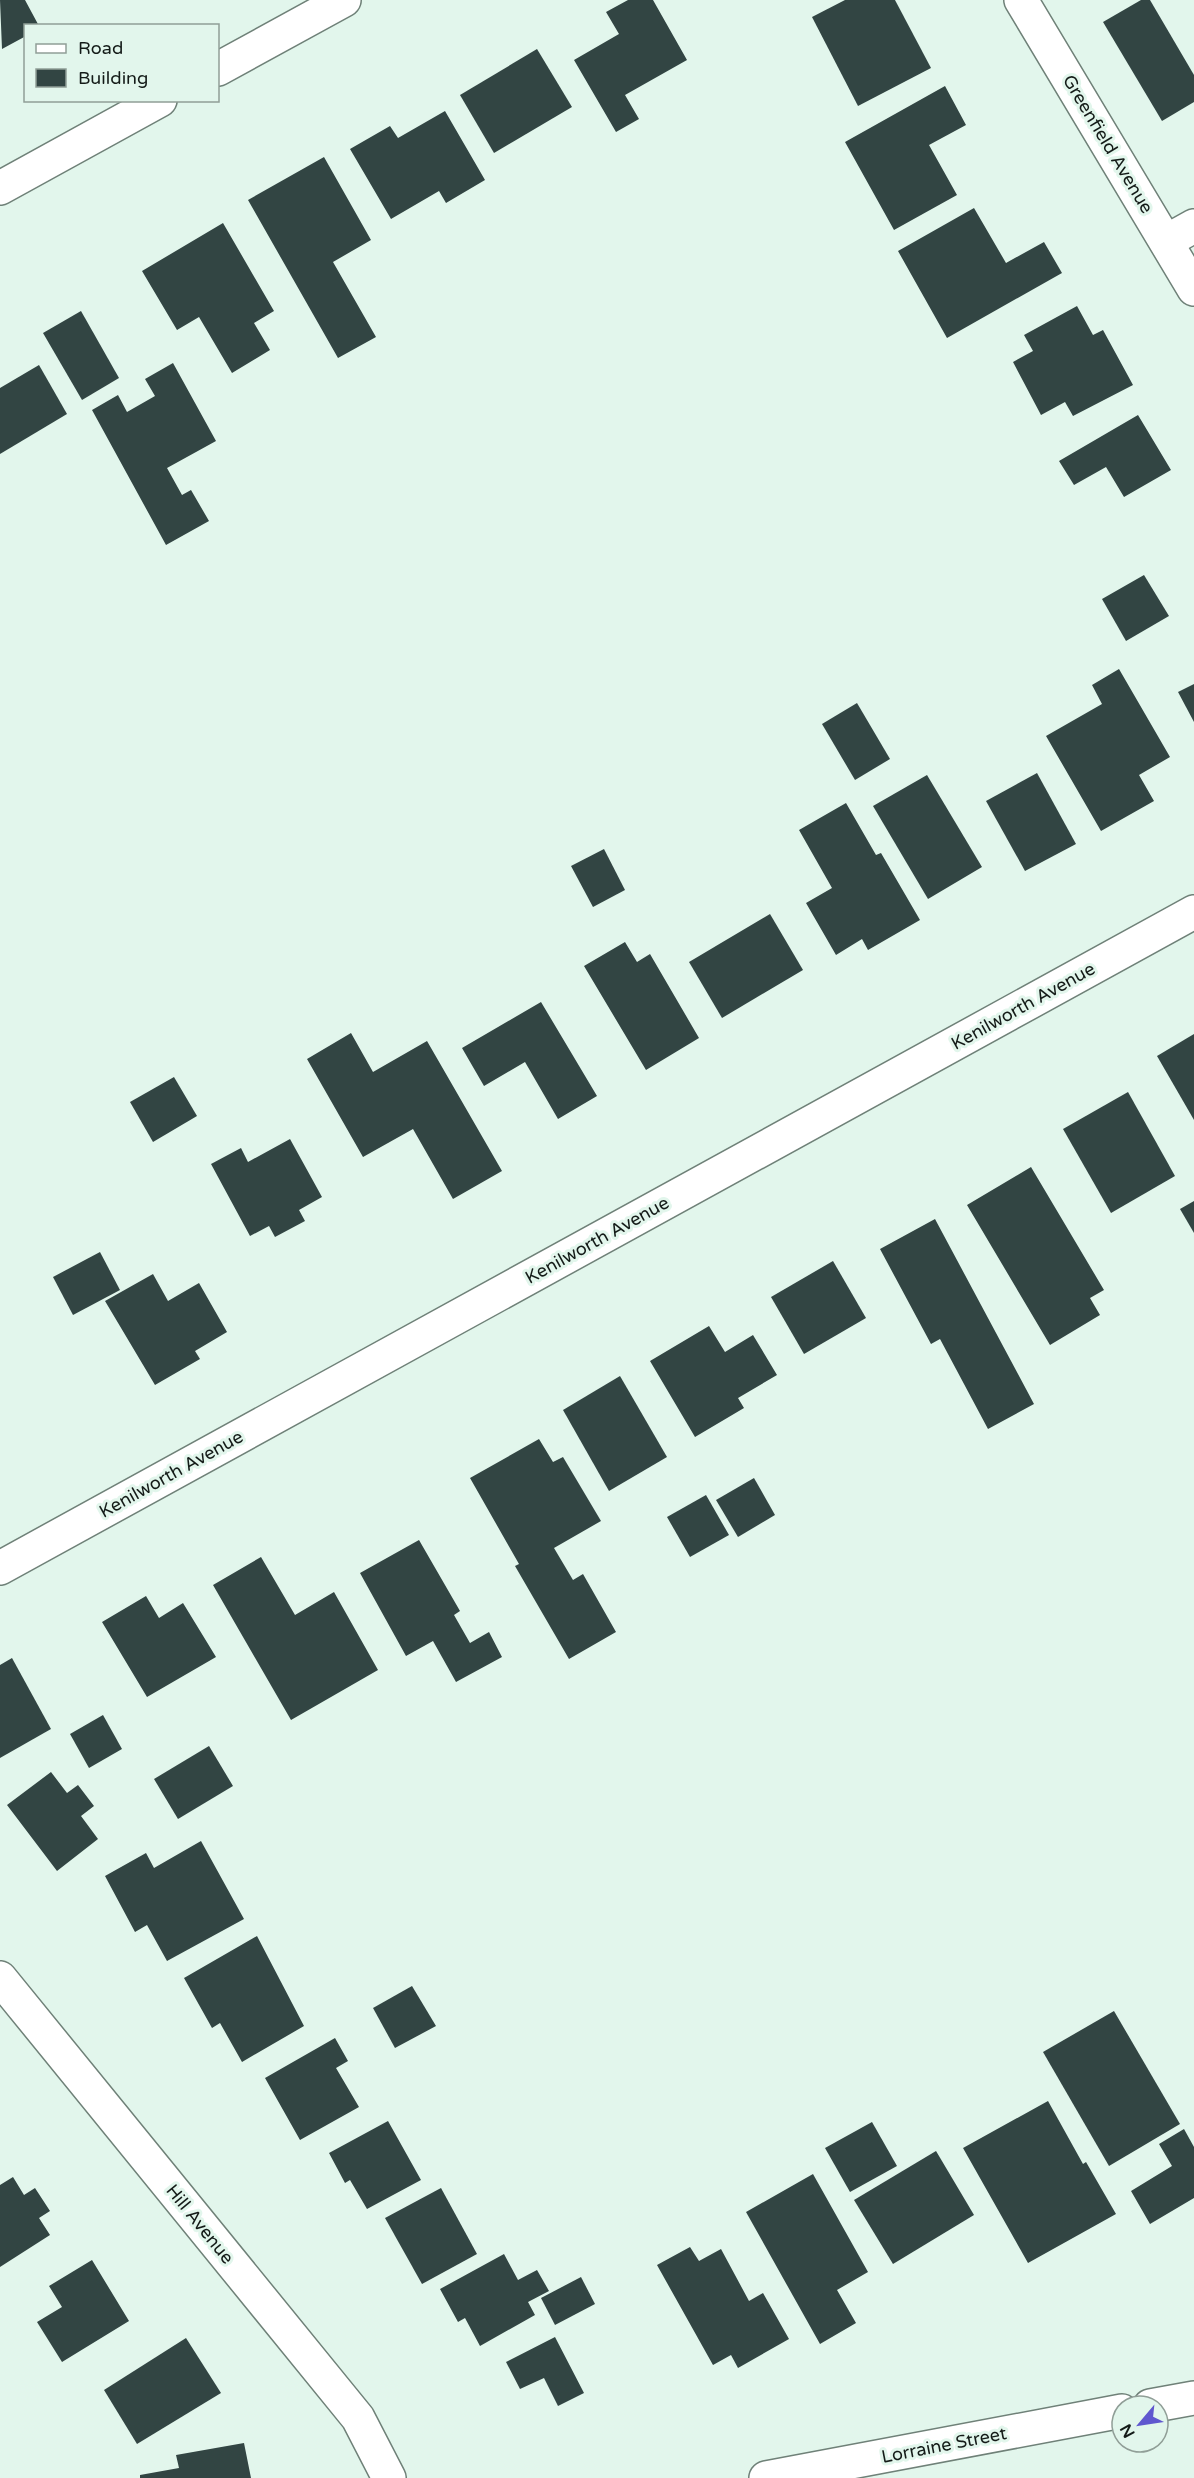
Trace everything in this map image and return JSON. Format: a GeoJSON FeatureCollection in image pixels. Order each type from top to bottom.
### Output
{"type":"FeatureCollection","features":[{"type":"Feature","properties":{"kind":"street"},"geometry":{"type":"LineString","coordinates":[[219,68],[344,0]]}},
{"type":"Feature","properties":{"kind":"street","name":"Greenfield Avenue"},"geometry":{"type":"LineString","coordinates":[[1021,0],[1180,233],[1194,289]]}},
{"type":"Feature","properties":{"kind":"street"},"geometry":{"type":"LineString","coordinates":[[0,188],[156,102]]}},
{"type":"Feature","properties":{"kind":"street","name":"Kenilworth Avenue"},"geometry":{"type":"LineString","coordinates":[[0,1568],[1194,912]]}},
{"type":"Feature","properties":{"kind":"street","name":"Hill Avenue"},"geometry":{"type":"LineString","coordinates":[[0,1978],[358,2418],[389,2478]]}},
{"type":"Feature","properties":{"kind":"street"},"geometry":{"type":"LineString","coordinates":[[1170,2402],[1194,2398]]}},
{"type":"Feature","properties":{"kind":"street","name":"Lorraine Street"},"geometry":{"type":"LineString","coordinates":[[766,2478],[1110,2413]]}},
{"type":"Feature","properties":{"kind":"building"},"geometry":{"type":"Polygon","coordinates":[[[0,0],[25,0],[38,24],[24,24],[24,37],[2,49],[0,0]]]}},
{"type":"Feature","properties":{"kind":"building"},"geometry":{"type":"Polygon","coordinates":[[[628,0],[653,0],[687,60],[625,95],[639,119],[616,132],[574,60],[619,34],[606,12],[628,0]]]}},
{"type":"Feature","properties":{"kind":"building"},"geometry":{"type":"Polygon","coordinates":[[[845,0],[895,0],[931,68],[858,106],[812,17],[845,0]]]}},
{"type":"Feature","properties":{"kind":"building"},"geometry":{"type":"Polygon","coordinates":[[[1141,0],[1150,0],[1194,75],[1194,102],[1162,121],[1103,22],[1141,0]]]}},
{"type":"Feature","properties":{"kind":"building"},"geometry":{"type":"Polygon","coordinates":[[[537,49],[572,107],[494,153],[460,95],[537,49]]]}},
{"type":"Feature","properties":{"kind":"building"},"geometry":{"type":"Polygon","coordinates":[[[945,86],[966,125],[929,145],[957,195],[894,230],[845,142],[945,86]]]}},
{"type":"Feature","properties":{"kind":"building"},"geometry":{"type":"Polygon","coordinates":[[[445,111],[485,180],[446,203],[439,191],[391,219],[350,149],[390,126],[398,138],[445,111]]]}},
{"type":"Feature","properties":{"kind":"building"},"geometry":{"type":"Polygon","coordinates":[[[324,157],[371,240],[333,262],[376,337],[338,358],[248,200],[324,157]]]}},
{"type":"Feature","properties":{"kind":"building"},"geometry":{"type":"Polygon","coordinates":[[[974,208],[1006,263],[1044,242],[1062,273],[947,338],[898,251],[974,208]]]}},
{"type":"Feature","properties":{"kind":"building"},"geometry":{"type":"Polygon","coordinates":[[[223,223],[274,311],[254,323],[270,350],[232,373],[199,317],[177,330],[142,271],[223,223]]]}},
{"type":"Feature","properties":{"kind":"building"},"geometry":{"type":"Polygon","coordinates":[[[1077,306],[1093,335],[1103,330],[1133,385],[1073,416],[1065,402],[1041,415],[1013,362],[1033,351],[1024,335],[1077,306]]]}},
{"type":"Feature","properties":{"kind":"building"},"geometry":{"type":"Polygon","coordinates":[[[81,311],[119,378],[82,400],[43,333],[81,311]]]}},
{"type":"Feature","properties":{"kind":"building"},"geometry":{"type":"Polygon","coordinates":[[[173,363],[216,441],[167,468],[182,495],[191,490],[209,521],[166,545],[92,410],[118,395],[127,412],[155,396],[145,379],[173,363]]]}},
{"type":"Feature","properties":{"kind":"building"},"geometry":{"type":"Polygon","coordinates":[[[39,365],[67,414],[0,454],[0,388],[39,365]]]}},
{"type":"Feature","properties":{"kind":"building"},"geometry":{"type":"Polygon","coordinates":[[[1138,415],[1171,470],[1124,497],[1106,467],[1074,485],[1059,461],[1138,415]]]}},
{"type":"Feature","properties":{"kind":"building"},"geometry":{"type":"Polygon","coordinates":[[[1144,575],[1169,616],[1126,641],[1102,599],[1144,575]]]}},
{"type":"Feature","properties":{"kind":"building"},"geometry":{"type":"Polygon","coordinates":[[[1119,669],[1170,757],[1139,775],[1154,801],[1101,831],[1046,736],[1102,704],[1092,685],[1119,669]]]}},
{"type":"Feature","properties":{"kind":"building"},"geometry":{"type":"Polygon","coordinates":[[[1194,684],[1194,722],[1178,692],[1194,684]]]}},
{"type":"Feature","properties":{"kind":"building"},"geometry":{"type":"Polygon","coordinates":[[[857,703],[890,759],[855,780],[822,724],[857,703]]]}},
{"type":"Feature","properties":{"kind":"building"},"geometry":{"type":"Polygon","coordinates":[[[1037,773],[1076,844],[1025,871],[986,801],[1037,773]]]}},
{"type":"Feature","properties":{"kind":"building"},"geometry":{"type":"Polygon","coordinates":[[[927,775],[982,867],[928,899],[873,806],[927,775]]]}},
{"type":"Feature","properties":{"kind":"building"},"geometry":{"type":"Polygon","coordinates":[[[846,803],[876,855],[881,853],[920,920],[868,950],[862,939],[836,955],[806,903],[832,888],[799,830],[846,803]]]}},
{"type":"Feature","properties":{"kind":"building"},"geometry":{"type":"Polygon","coordinates":[[[604,849],[625,890],[593,907],[571,866],[604,849]]]}},
{"type":"Feature","properties":{"kind":"building"},"geometry":{"type":"Polygon","coordinates":[[[770,914],[803,970],[722,1018],[689,962],[770,914]]]}},
{"type":"Feature","properties":{"kind":"building"},"geometry":{"type":"Polygon","coordinates":[[[625,942],[637,962],[650,954],[699,1038],[646,1070],[584,966],[625,942]]]}},
{"type":"Feature","properties":{"kind":"building"},"geometry":{"type":"Polygon","coordinates":[[[541,1002],[597,1096],[558,1119],[525,1062],[484,1086],[462,1048],[541,1002]]]}},
{"type":"Feature","properties":{"kind":"building"},"geometry":{"type":"Polygon","coordinates":[[[351,1033],[373,1072],[427,1041],[502,1171],[453,1199],[413,1129],[363,1157],[307,1059],[351,1033]]]}},
{"type":"Feature","properties":{"kind":"building"},"geometry":{"type":"Polygon","coordinates":[[[1194,1034],[1194,1120],[1157,1056],[1194,1034]]]}},
{"type":"Feature","properties":{"kind":"building"},"geometry":{"type":"Polygon","coordinates":[[[174,1077],[197,1116],[153,1142],[130,1102],[174,1077]]]}},
{"type":"Feature","properties":{"kind":"building"},"geometry":{"type":"Polygon","coordinates":[[[1128,1092],[1175,1176],[1111,1213],[1063,1129],[1128,1092]]]}},
{"type":"Feature","properties":{"kind":"building"},"geometry":{"type":"Polygon","coordinates":[[[290,1139],[322,1197],[299,1210],[305,1221],[275,1237],[269,1226],[250,1236],[211,1164],[241,1148],[248,1162],[290,1139]]]}},
{"type":"Feature","properties":{"kind":"building"},"geometry":{"type":"Polygon","coordinates":[[[1031,1167],[1104,1290],[1090,1298],[1100,1315],[1050,1345],[967,1205],[1031,1167]]]}},
{"type":"Feature","properties":{"kind":"building"},"geometry":{"type":"Polygon","coordinates":[[[1194,1201],[1194,1233],[1180,1209],[1194,1201]]]}},
{"type":"Feature","properties":{"kind":"building"},"geometry":{"type":"Polygon","coordinates":[[[935,1219],[1034,1404],[988,1429],[940,1339],[931,1344],[880,1249],[935,1219]]]}},
{"type":"Feature","properties":{"kind":"building"},"geometry":{"type":"Polygon","coordinates":[[[100,1252],[120,1290],[73,1315],[53,1277],[100,1252]]]}},
{"type":"Feature","properties":{"kind":"building"},"geometry":{"type":"Polygon","coordinates":[[[833,1261],[866,1318],[804,1354],[771,1297],[833,1261]]]}},
{"type":"Feature","properties":{"kind":"building"},"geometry":{"type":"Polygon","coordinates":[[[153,1274],[168,1301],[199,1283],[227,1332],[195,1351],[200,1359],[155,1385],[105,1301],[153,1274]]]}},
{"type":"Feature","properties":{"kind":"building"},"geometry":{"type":"Polygon","coordinates":[[[709,1326],[725,1352],[753,1335],[777,1375],[738,1398],[744,1408],[695,1437],[650,1361],[709,1326]]]}},
{"type":"Feature","properties":{"kind":"building"},"geometry":{"type":"Polygon","coordinates":[[[620,1376],[667,1457],[609,1491],[563,1410],[620,1376]]]}},
{"type":"Feature","properties":{"kind":"building"},"geometry":{"type":"Polygon","coordinates":[[[539,1439],[553,1462],[563,1457],[601,1521],[554,1548],[573,1580],[583,1574],[616,1632],[569,1659],[515,1566],[519,1564],[470,1478],[539,1439]]]}},
{"type":"Feature","properties":{"kind":"building"},"geometry":{"type":"Polygon","coordinates":[[[754,1478],[775,1515],[738,1537],[716,1500],[754,1478]]]}},
{"type":"Feature","properties":{"kind":"building"},"geometry":{"type":"Polygon","coordinates":[[[706,1495],[729,1535],[690,1557],[667,1517],[706,1495]]]}},
{"type":"Feature","properties":{"kind":"building"},"geometry":{"type":"Polygon","coordinates":[[[419,1540],[460,1611],[454,1615],[470,1643],[489,1632],[502,1657],[456,1682],[433,1641],[406,1656],[360,1573],[419,1540]]]}},
{"type":"Feature","properties":{"kind":"building"},"geometry":{"type":"Polygon","coordinates":[[[261,1557],[295,1615],[334,1592],[378,1670],[291,1720],[213,1585],[261,1557]]]}},
{"type":"Feature","properties":{"kind":"building"},"geometry":{"type":"Polygon","coordinates":[[[146,1596],[159,1618],[183,1603],[216,1657],[147,1697],[102,1622],[146,1596]]]}},
{"type":"Feature","properties":{"kind":"building"},"geometry":{"type":"Polygon","coordinates":[[[12,1658],[51,1729],[0,1758],[0,1665],[12,1658]]]}},
{"type":"Feature","properties":{"kind":"building"},"geometry":{"type":"Polygon","coordinates":[[[103,1715],[122,1749],[89,1768],[70,1734],[103,1715]]]}},
{"type":"Feature","properties":{"kind":"building"},"geometry":{"type":"Polygon","coordinates":[[[209,1746],[233,1786],[178,1819],[154,1779],[209,1746]]]}},
{"type":"Feature","properties":{"kind":"building"},"geometry":{"type":"Polygon","coordinates":[[[51,1772],[67,1793],[78,1785],[94,1806],[81,1816],[98,1839],[57,1871],[7,1805],[51,1772]]]}},
{"type":"Feature","properties":{"kind":"building"},"geometry":{"type":"Polygon","coordinates":[[[201,1841],[244,1919],[167,1961],[147,1925],[135,1932],[105,1876],[146,1853],[154,1868],[201,1841]]]}},
{"type":"Feature","properties":{"kind":"building"},"geometry":{"type":"Polygon","coordinates":[[[257,1936],[304,2026],[242,2062],[220,2023],[212,2028],[184,1978],[257,1936]]]}},
{"type":"Feature","properties":{"kind":"building"},"geometry":{"type":"Polygon","coordinates":[[[412,1986],[436,2026],[395,2048],[373,2008],[412,1986]]]}},
{"type":"Feature","properties":{"kind":"building"},"geometry":{"type":"Polygon","coordinates":[[[1114,2011],[1180,2124],[1109,2166],[1043,2052],[1114,2011]]]}},
{"type":"Feature","properties":{"kind":"building"},"geometry":{"type":"Polygon","coordinates":[[[335,2038],[348,2061],[336,2068],[359,2107],[300,2140],[265,2078],[335,2038]]]}},
{"type":"Feature","properties":{"kind":"building"},"geometry":{"type":"Polygon","coordinates":[[[1048,2101],[1083,2164],[1086,2162],[1116,2214],[1028,2263],[963,2148],[1048,2101]]]}},
{"type":"Feature","properties":{"kind":"building"},"geometry":{"type":"Polygon","coordinates":[[[388,2121],[421,2180],[367,2209],[350,2180],[345,2183],[329,2153],[388,2121]]]}},
{"type":"Feature","properties":{"kind":"building"},"geometry":{"type":"Polygon","coordinates":[[[872,2122],[897,2166],[850,2192],[825,2148],[872,2122]]]}},
{"type":"Feature","properties":{"kind":"building"},"geometry":{"type":"Polygon","coordinates":[[[1184,2129],[1194,2147],[1194,2198],[1150,2224],[1131,2191],[1172,2166],[1159,2144],[1184,2129]]]}},
{"type":"Feature","properties":{"kind":"building"},"geometry":{"type":"Polygon","coordinates":[[[936,2151],[974,2215],[893,2264],[854,2200],[936,2151]]]}},
{"type":"Feature","properties":{"kind":"building"},"geometry":{"type":"Polygon","coordinates":[[[813,2174],[868,2272],[837,2290],[856,2323],[820,2344],[746,2212],[813,2174]]]}},
{"type":"Feature","properties":{"kind":"building"},"geometry":{"type":"Polygon","coordinates":[[[13,2177],[24,2195],[35,2188],[50,2211],[39,2218],[50,2235],[0,2267],[0,2185],[13,2177]]]}},
{"type":"Feature","properties":{"kind":"building"},"geometry":{"type":"Polygon","coordinates":[[[441,2188],[477,2254],[422,2284],[385,2218],[441,2188]]]}},
{"type":"Feature","properties":{"kind":"building"},"geometry":{"type":"Polygon","coordinates":[[[690,2247],[699,2261],[721,2249],[749,2301],[763,2293],[789,2339],[738,2368],[731,2355],[713,2365],[657,2265],[690,2247]]]}},
{"type":"Feature","properties":{"kind":"building"},"geometry":{"type":"Polygon","coordinates":[[[504,2254],[518,2280],[537,2270],[549,2291],[528,2302],[535,2315],[480,2346],[465,2318],[458,2322],[440,2289],[504,2254]]]}},
{"type":"Feature","properties":{"kind":"building"},"geometry":{"type":"Polygon","coordinates":[[[92,2260],[129,2321],[62,2362],[37,2322],[62,2307],[49,2286],[92,2260]]]}},
{"type":"Feature","properties":{"kind":"building"},"geometry":{"type":"Polygon","coordinates":[[[581,2277],[595,2304],[555,2325],[541,2298],[581,2277]]]}},
{"type":"Feature","properties":{"kind":"building"},"geometry":{"type":"Polygon","coordinates":[[[555,2337],[584,2393],[558,2406],[544,2378],[520,2389],[506,2362],[555,2337]]]}},
{"type":"Feature","properties":{"kind":"building"},"geometry":{"type":"Polygon","coordinates":[[[186,2338],[221,2393],[137,2444],[104,2390],[186,2338]]]}},
{"type":"Feature","properties":{"kind":"building"},"geometry":{"type":"Polygon","coordinates":[[[244,2443],[251,2478],[140,2478],[140,2475],[179,2468],[176,2455],[244,2443]]]}}]}
